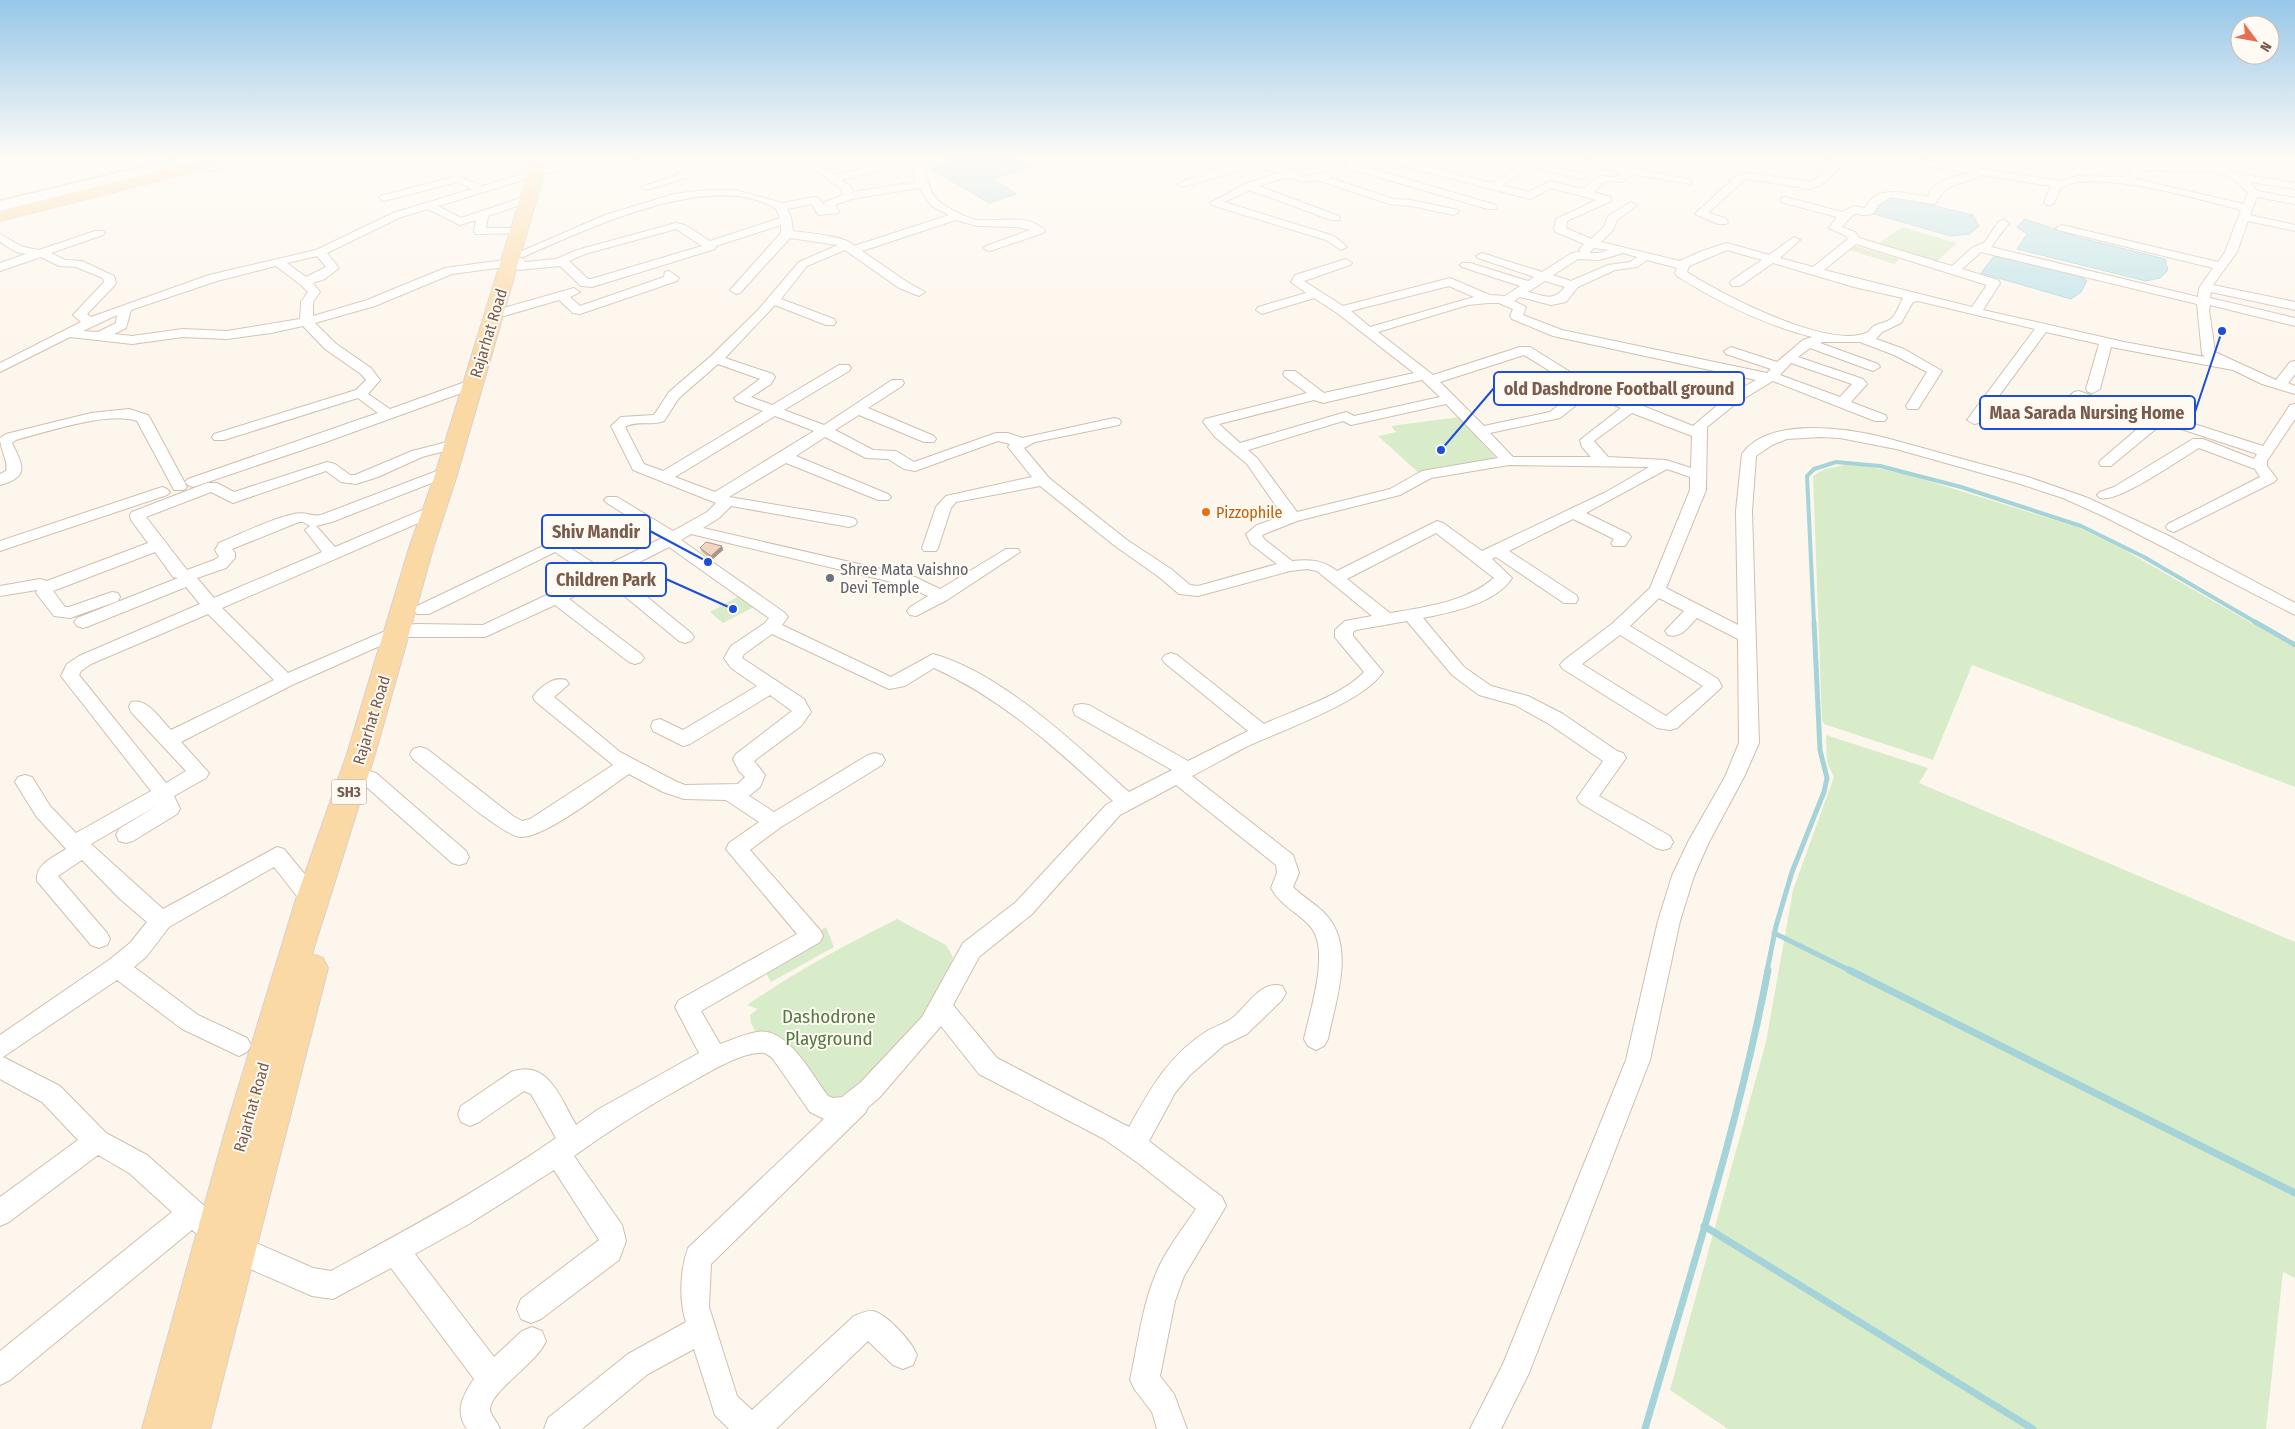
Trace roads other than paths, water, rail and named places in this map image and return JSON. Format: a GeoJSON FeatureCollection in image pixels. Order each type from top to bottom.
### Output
{"type":"FeatureCollection","features":[{"type":"Feature","properties":{"kind":"main road","name":"Rajarhat Road"},"geometry":{"type":"LineString","coordinates":[[164,1429],[226,1242],[326,912],[369,778],[413,624],[466,453],[475,409],[504,312],[525,223]]}},
{"type":"Feature","properties":{"kind":"main road","name":"Rajarhat Road"},"geometry":{"type":"LineString","coordinates":[[188,1429],[226,1242],[244,1128],[312,899],[361,754],[413,624],[433,511],[447,472],[473,384],[517,255]]}},
{"type":"Feature","properties":{"kind":"street"},"geometry":{"type":"LineString","coordinates":[[0,368],[90,322],[125,308],[205,280],[320,252],[334,247],[377,223]]}},
{"type":"Feature","properties":{"kind":"street"},"geometry":{"type":"LineString","coordinates":[[480,223],[478,236],[517,255],[558,262],[564,263],[586,283],[592,283],[711,247],[681,227],[676,226],[581,252],[558,262]]}},
{"type":"Feature","properties":{"kind":"street"},"geometry":{"type":"LineString","coordinates":[[68,333],[132,340],[183,333],[227,335],[306,321],[371,303],[449,272],[517,255],[601,223]]}},
{"type":"Feature","properties":{"kind":"street"},"geometry":{"type":"LineString","coordinates":[[714,243],[778,223]]}},
{"type":"Feature","properties":{"kind":"street"},"geometry":{"type":"LineString","coordinates":[[736,290],[787,234],[786,223]]}},
{"type":"Feature","properties":{"kind":"street"},"geometry":{"type":"LineString","coordinates":[[849,522],[722,500],[638,467],[618,426],[625,420],[654,420],[660,417],[668,402],[686,383],[716,359],[772,300],[798,269],[812,260],[934,223]]}},
{"type":"Feature","properties":{"kind":"street"},"geometry":{"type":"LineString","coordinates":[[974,223],[1006,223],[1034,228],[1039,231],[990,248]]}},
{"type":"Feature","properties":{"kind":"street"},"geometry":{"type":"LineString","coordinates":[[1280,223],[1330,238],[1341,247]]}},
{"type":"Feature","properties":{"kind":"street"},"geometry":{"type":"LineString","coordinates":[[1561,223],[1560,230],[1593,244],[1622,249],[1683,266],[1706,253],[1727,246],[1858,284],[1952,304],[1975,312],[2106,342],[2238,367]]}},
{"type":"Feature","properties":{"kind":"street"},"geometry":{"type":"LineString","coordinates":[[1504,301],[1593,244],[1609,228],[1611,223]]}},
{"type":"Feature","properties":{"kind":"street"},"geometry":{"type":"LineString","coordinates":[[1840,223],[1835,228],[1851,234],[1854,240],[1994,283],[1975,312]]}},
{"type":"Feature","properties":{"kind":"street"},"geometry":{"type":"LineString","coordinates":[[1955,270],[1979,248],[1989,244],[2002,223]]}},
{"type":"Feature","properties":{"kind":"street"},"geometry":{"type":"LineString","coordinates":[[2242,223],[2231,252],[2206,287],[2203,310],[2209,354],[2295,390]]}},
{"type":"Feature","properties":{"kind":"street"},"geometry":{"type":"LineString","coordinates":[[2279,223],[2295,228]]}},
{"type":"Feature","properties":{"kind":"street"},"geometry":{"type":"LineString","coordinates":[[2062,228],[2220,266]]}},
{"type":"Feature","properties":{"kind":"street"},"geometry":{"type":"LineString","coordinates":[[0,267],[44,254],[61,245],[99,233]]}},
{"type":"Feature","properties":{"kind":"street"},"geometry":{"type":"LineString","coordinates":[[787,234],[841,242],[903,285],[919,292]]}},
{"type":"Feature","properties":{"kind":"street"},"geometry":{"type":"LineString","coordinates":[[0,237],[20,250],[44,254],[63,264],[78,263],[108,276],[110,283],[106,289],[79,315],[90,322]]}},
{"type":"Feature","properties":{"kind":"street"},"geometry":{"type":"LineString","coordinates":[[812,260],[828,240]]}},
{"type":"Feature","properties":{"kind":"street"},"geometry":{"type":"LineString","coordinates":[[1736,283],[1794,240]]}},
{"type":"Feature","properties":{"kind":"street"},"geometry":{"type":"LineString","coordinates":[[1816,271],[1854,240]]}},
{"type":"Feature","properties":{"kind":"street"},"geometry":{"type":"LineString","coordinates":[[1979,248],[2295,322]]}},
{"type":"Feature","properties":{"kind":"street"},"geometry":{"type":"LineString","coordinates":[[1576,255],[1600,257],[1622,249]]}},
{"type":"Feature","properties":{"kind":"street"},"geometry":{"type":"LineString","coordinates":[[305,282],[321,276],[333,268],[320,252]]}},
{"type":"Feature","properties":{"kind":"street"},"geometry":{"type":"LineString","coordinates":[[1482,256],[1572,285],[1612,267],[1633,265],[1645,256]]}},
{"type":"Feature","properties":{"kind":"street"},"geometry":{"type":"LineString","coordinates":[[219,437],[362,393],[374,380],[366,371],[330,346],[306,321],[307,302],[314,292],[305,282],[279,263]]}},
{"type":"Feature","properties":{"kind":"street"},"geometry":{"type":"LineString","coordinates":[[1346,263],[1297,280],[1341,310],[1428,378],[1482,431],[1509,461]]}},
{"type":"Feature","properties":{"kind":"street"},"geometry":{"type":"LineString","coordinates":[[1466,264],[1529,285]]}},
{"type":"Feature","properties":{"kind":"street"},"geometry":{"type":"LineString","coordinates":[[1683,266],[1681,273],[1699,286],[1729,302],[1801,331],[1832,338]]}},
{"type":"Feature","properties":{"kind":"street"},"geometry":{"type":"LineString","coordinates":[[1760,266],[1847,292]]}},
{"type":"Feature","properties":{"kind":"street"},"geometry":{"type":"LineString","coordinates":[[562,296],[577,310],[580,310],[673,278],[669,276]]}},
{"type":"Feature","properties":{"kind":"street"},"geometry":{"type":"LineString","coordinates":[[1341,310],[1450,282],[1488,299]]}},
{"type":"Feature","properties":{"kind":"street"},"geometry":{"type":"LineString","coordinates":[[1518,292],[1551,301],[1562,299],[1572,285]]}},
{"type":"Feature","properties":{"kind":"street"},"geometry":{"type":"LineString","coordinates":[[2206,287],[2295,306]]}},
{"type":"Feature","properties":{"kind":"street"},"geometry":{"type":"LineString","coordinates":[[504,312],[587,288]]}},
{"type":"Feature","properties":{"kind":"street"},"geometry":{"type":"LineString","coordinates":[[1262,310],[1315,294]]}},
{"type":"Feature","properties":{"kind":"street"},"geometry":{"type":"LineString","coordinates":[[1618,627],[1712,683],[1713,687],[1670,723],[1664,723],[1570,666],[1570,663],[1618,627],[1657,590],[1698,490],[1700,426],[1733,400],[1778,370],[1808,343],[1820,338],[1862,338],[1871,336],[1878,329],[1897,320],[1908,300],[1917,297]]}},
{"type":"Feature","properties":{"kind":"street"},"geometry":{"type":"LineString","coordinates":[[1369,331],[1467,302],[1488,299],[1504,301],[1520,307],[1516,316],[1558,333],[1725,370],[1778,370],[1858,382],[1860,384],[1842,403]]}},
{"type":"Feature","properties":{"kind":"street"},"geometry":{"type":"LineString","coordinates":[[772,300],[830,322]]}},
{"type":"Feature","properties":{"kind":"street"},"geometry":{"type":"LineString","coordinates":[[101,336],[122,325],[125,308]]}},
{"type":"Feature","properties":{"kind":"street"},"geometry":{"type":"LineString","coordinates":[[1974,420],[2044,327]]}},
{"type":"Feature","properties":{"kind":"street"},"geometry":{"type":"LineString","coordinates":[[1862,338],[1900,352],[1935,371],[1913,406]]}},
{"type":"Feature","properties":{"kind":"street"},"geometry":{"type":"LineString","coordinates":[[2093,389],[2106,342]]}},
{"type":"Feature","properties":{"kind":"street"},"geometry":{"type":"LineString","coordinates":[[1808,343],[1873,367]]}},
{"type":"Feature","properties":{"kind":"street"},"geometry":{"type":"LineString","coordinates":[[1291,518],[1252,462],[1210,422],[1318,396],[1428,378],[1525,350],[1588,390],[1668,423],[1699,433]]}},
{"type":"Feature","properties":{"kind":"street"},"geometry":{"type":"LineString","coordinates":[[1731,350],[1778,370],[1842,403],[1880,418]]}},
{"type":"Feature","properties":{"kind":"street"},"geometry":{"type":"LineString","coordinates":[[716,359],[768,377],[766,381],[741,398],[823,430],[871,455],[891,454],[915,468],[996,436],[1008,437],[1020,443]]}},
{"type":"Feature","properties":{"kind":"street"},"geometry":{"type":"LineString","coordinates":[[2280,385],[2295,365]]}},
{"type":"Feature","properties":{"kind":"street"},"geometry":{"type":"LineString","coordinates":[[664,477],[844,368]]}},
{"type":"Feature","properties":{"kind":"street"},"geometry":{"type":"LineString","coordinates":[[1290,374],[1351,421],[1450,399]]}},
{"type":"Feature","properties":{"kind":"street"},"geometry":{"type":"LineString","coordinates":[[413,624],[485,631],[557,598],[714,515],[722,500],[823,430],[897,383]]}},
{"type":"Feature","properties":{"kind":"street"},"geometry":{"type":"LineString","coordinates":[[0,546],[179,487],[473,384]]}},
{"type":"Feature","properties":{"kind":"street"},"geometry":{"type":"LineString","coordinates":[[1482,431],[1555,415],[1588,390]]}},
{"type":"Feature","properties":{"kind":"street"},"geometry":{"type":"LineString","coordinates":[[362,393],[364,397],[388,414]]}},
{"type":"Feature","properties":{"kind":"street"},"geometry":{"type":"LineString","coordinates":[[2048,424],[2079,395],[2153,423]]}},
{"type":"Feature","properties":{"kind":"street"},"geometry":{"type":"LineString","coordinates":[[1604,461],[1587,444],[1587,440],[1630,408]]}},
{"type":"Feature","properties":{"kind":"street"},"geometry":{"type":"LineString","coordinates":[[2174,527],[2269,479],[2263,459],[2295,408]]}},
{"type":"Feature","properties":{"kind":"street"},"geometry":{"type":"LineString","coordinates":[[857,409],[929,439]]}},
{"type":"Feature","properties":{"kind":"street"},"geometry":{"type":"LineString","coordinates":[[0,480],[13,473],[15,466],[4,442],[11,437],[91,417],[129,413],[143,418],[179,487]]}},
{"type":"Feature","properties":{"kind":"street"},"geometry":{"type":"LineString","coordinates":[[1237,448],[1346,416]]}},
{"type":"Feature","properties":{"kind":"street"},"geometry":{"type":"LineString","coordinates":[[2106,463],[2161,418],[2176,422],[2263,459]]}},
{"type":"Feature","properties":{"kind":"street"},"geometry":{"type":"LineString","coordinates":[[1114,422],[1020,443],[1015,447],[1016,451],[1044,481],[1121,543],[1165,573],[1185,590],[1198,592],[1289,566],[1307,564],[1322,567],[1388,620]]}},
{"type":"Feature","properties":{"kind":"street"},"geometry":{"type":"LineString","coordinates":[[1485,1429],[1514,1373],[1638,1060],[1648,1027],[1669,916],[1683,875],[1698,843],[1742,766],[1749,743],[1744,511],[1749,454],[1775,437],[1800,433],[1832,434],[1866,438],[2000,474],[2080,500],[2155,535],[2295,610]]}},
{"type":"Feature","properties":{"kind":"street"},"geometry":{"type":"LineString","coordinates":[[2105,495],[2119,490],[2198,442],[2263,459]]}},
{"type":"Feature","properties":{"kind":"street"},"geometry":{"type":"LineString","coordinates":[[152,547],[138,515],[149,509],[212,486],[233,498],[327,466],[335,468],[342,477],[350,480],[361,478],[417,454],[455,444]]}},
{"type":"Feature","properties":{"kind":"street"},"geometry":{"type":"LineString","coordinates":[[785,457],[883,497]]}},
{"type":"Feature","properties":{"kind":"street"},"geometry":{"type":"LineString","coordinates":[[1289,566],[1257,541],[1254,534],[1259,529],[1285,523],[1291,518],[1395,492],[1427,474],[1509,461],[1604,461],[1666,464],[1698,474]]}},
{"type":"Feature","properties":{"kind":"street"},"geometry":{"type":"LineString","coordinates":[[1489,554],[1580,510],[1666,464]]}},
{"type":"Feature","properties":{"kind":"street"},"geometry":{"type":"LineString","coordinates":[[0,553],[117,514],[124,514],[152,547],[179,573],[187,576],[220,564],[227,558],[227,553],[223,550],[226,546],[296,518],[306,516],[313,522],[326,520],[447,472]]}},
{"type":"Feature","properties":{"kind":"street"},"geometry":{"type":"LineString","coordinates":[[930,548],[944,507],[951,499],[1033,481],[1044,481]]}},
{"type":"Feature","properties":{"kind":"street"},"geometry":{"type":"LineString","coordinates":[[560,684],[542,697],[600,747],[628,765],[670,787],[684,792],[730,793],[744,790],[753,782],[755,775],[746,766],[743,759],[794,721],[802,712],[796,704],[738,664],[733,658],[737,650],[771,627],[779,617],[733,583],[694,559],[671,539],[612,500]]}},
{"type":"Feature","properties":{"kind":"street"},"geometry":{"type":"LineString","coordinates":[[1580,510],[1630,528]]}},
{"type":"Feature","properties":{"kind":"street"},"geometry":{"type":"LineString","coordinates":[[1580,510],[1623,537],[1619,543]]}},
{"type":"Feature","properties":{"kind":"street"},"geometry":{"type":"LineString","coordinates":[[126,836],[170,809],[163,793],[107,720],[70,676],[73,668],[85,660],[433,511]]}},
{"type":"Feature","properties":{"kind":"street"},"geometry":{"type":"LineString","coordinates":[[1336,578],[1437,526],[1570,599]]}},
{"type":"Feature","properties":{"kind":"street"},"geometry":{"type":"LineString","coordinates":[[688,529],[909,581],[941,596]]}},
{"type":"Feature","properties":{"kind":"street"},"geometry":{"type":"LineString","coordinates":[[313,530],[332,553]]}},
{"type":"Feature","properties":{"kind":"street"},"geometry":{"type":"LineString","coordinates":[[46,588],[152,547]]}},
{"type":"Feature","properties":{"kind":"street"},"geometry":{"type":"LineString","coordinates":[[168,740],[286,680],[413,624],[551,548],[558,547],[563,549],[603,574],[685,637]]}},
{"type":"Feature","properties":{"kind":"street"},"geometry":{"type":"LineString","coordinates":[[916,611],[1012,552]]}},
{"type":"Feature","properties":{"kind":"street"},"geometry":{"type":"LineString","coordinates":[[750,1429],[724,1405],[695,1307],[698,1258],[835,1127],[870,1090],[930,1024],[972,950],[1024,908],[1113,810],[1126,801],[1262,732],[1338,698],[1364,683],[1374,672],[1344,637],[1344,630],[1351,625],[1412,616],[1474,598],[1499,584],[1504,578],[1489,554]]}},
{"type":"Feature","properties":{"kind":"street"},"geometry":{"type":"LineString","coordinates":[[46,588],[44,593],[60,612],[70,613],[179,573]]}},
{"type":"Feature","properties":{"kind":"street"},"geometry":{"type":"LineString","coordinates":[[83,622],[189,580],[202,593],[210,606],[286,680]]}},
{"type":"Feature","properties":{"kind":"street"},"geometry":{"type":"LineString","coordinates":[[0,590],[40,584],[46,588]]}},
{"type":"Feature","properties":{"kind":"street"},"geometry":{"type":"LineString","coordinates":[[1657,590],[1748,637]]}},
{"type":"Feature","properties":{"kind":"street"},"geometry":{"type":"LineString","coordinates":[[557,598],[635,658]]}},
{"type":"Feature","properties":{"kind":"street"},"geometry":{"type":"LineString","coordinates":[[1674,631],[1695,610]]}},
{"type":"Feature","properties":{"kind":"street"},"geometry":{"type":"LineString","coordinates":[[1412,616],[1458,671],[1485,691],[1521,700],[1556,719],[1611,757],[1616,758],[1587,798],[1663,842]]}},
{"type":"Feature","properties":{"kind":"street"},"geometry":{"type":"LineString","coordinates":[[771,627],[889,683],[899,682],[933,660],[958,671],[1016,705],[1126,801]]}},
{"type":"Feature","properties":{"kind":"street"},"geometry":{"type":"LineString","coordinates":[[1171,659],[1262,732]]}},
{"type":"Feature","properties":{"kind":"street"},"geometry":{"type":"LineString","coordinates":[[660,726],[682,738],[770,686]]}},
{"type":"Feature","properties":{"kind":"street"},"geometry":{"type":"LineString","coordinates":[[98,938],[48,881],[47,874],[79,847],[163,793],[199,773],[138,707]]}},
{"type":"Feature","properties":{"kind":"street"},"geometry":{"type":"LineString","coordinates":[[1082,710],[1183,773],[1286,861],[1288,873],[1282,888],[1288,897],[1321,923],[1330,938],[1326,992],[1316,1039]]}},
{"type":"Feature","properties":{"kind":"street"},"geometry":{"type":"LineString","coordinates":[[420,754],[506,822],[520,829],[535,826],[628,765]]}},
{"type":"Feature","properties":{"kind":"street"},"geometry":{"type":"LineString","coordinates":[[714,1057],[687,1007],[812,936],[736,849],[774,822],[875,760]]}},
{"type":"Feature","properties":{"kind":"street"},"geometry":{"type":"LineString","coordinates":[[369,778],[459,857]]}},
{"type":"Feature","properties":{"kind":"street"},"geometry":{"type":"LineString","coordinates":[[25,782],[43,811],[79,847],[161,920]]}},
{"type":"Feature","properties":{"kind":"street"},"geometry":{"type":"LineString","coordinates":[[730,793],[774,822]]}},
{"type":"Feature","properties":{"kind":"street"},"geometry":{"type":"LineString","coordinates":[[0,1048],[118,967],[138,950],[161,920],[277,855],[312,899]]}},
{"type":"Feature","properties":{"kind":"street"},"geometry":{"type":"LineString","coordinates":[[118,967],[190,1022],[239,1045]]}},
{"type":"Feature","properties":{"kind":"street"},"geometry":{"type":"LineString","coordinates":[[1133,1145],[1166,1085],[1180,1068],[1216,1038],[1239,1027],[1274,993]]}},
{"type":"Feature","properties":{"kind":"street"},"geometry":{"type":"LineString","coordinates":[[940,1007],[988,1066],[1113,1131],[1213,1206],[1173,1268],[1161,1301],[1145,1380],[1164,1404],[1172,1429]]}},
{"type":"Feature","properties":{"kind":"street"},"geometry":{"type":"LineString","coordinates":[[0,1067],[51,1094],[97,1140],[138,1164],[226,1242],[312,1282],[323,1285],[333,1284],[460,1214],[564,1148],[606,1118],[714,1057],[758,1042],[771,1043],[781,1051],[819,1104],[832,1110],[847,1108],[870,1090]]}},
{"type":"Feature","properties":{"kind":"street"},"geometry":{"type":"LineString","coordinates":[[470,1114],[520,1080],[532,1080],[540,1086],[564,1148],[612,1234],[613,1241],[610,1250],[531,1309]]}},
{"type":"Feature","properties":{"kind":"street"},"geometry":{"type":"LineString","coordinates":[[0,1212],[97,1140]]}},
{"type":"Feature","properties":{"kind":"street"},"geometry":{"type":"LineString","coordinates":[[0,1370],[192,1213]]}},
{"type":"Feature","properties":{"kind":"street"},"geometry":{"type":"LineString","coordinates":[[395,1250],[492,1379]]}},
{"type":"Feature","properties":{"kind":"street"},"geometry":{"type":"LineString","coordinates":[[754,1429],[864,1326],[872,1325],[878,1329],[903,1355]]}},
{"type":"Feature","properties":{"kind":"street"},"geometry":{"type":"LineString","coordinates":[[559,1429],[638,1364],[702,1329]]}},
{"type":"Feature","properties":{"kind":"street"},"geometry":{"type":"LineString","coordinates":[[484,1429],[475,1416],[476,1401],[492,1379],[532,1341]]}},
{"type":"Feature","properties":{"kind":"water"},"geometry":{"type":"Polygon","coordinates":[[[1904,223],[1977,223],[1979,226],[1970,234],[1951,236],[1904,223]]]}},
{"type":"Feature","properties":{"kind":"water"},"geometry":{"type":"Polygon","coordinates":[[[2021,223],[2036,223],[2081,238],[2165,259],[2168,270],[2160,278],[2146,281],[2017,249],[2027,234],[2017,227],[2021,223]]]}},
{"type":"Feature","properties":{"kind":"water"},"geometry":{"type":"Polygon","coordinates":[[[1995,255],[2079,276],[2087,281],[2081,292],[2071,299],[1981,273],[1995,255]]]}},
{"type":"Feature","properties":{"kind":"waterway"},"geometry":{"type":"LineString","coordinates":[[1814,623],[1807,476],[1814,469],[1836,462],[1880,466],[1961,487],[2081,526],[2144,557],[2257,623]]}},
{"type":"Feature","properties":{"kind":"waterway"},"geometry":{"type":"LineString","coordinates":[[1775,933],[1792,872],[1824,792],[1827,778],[1820,750],[1814,622]]}},
{"type":"Feature","properties":{"kind":"waterway"},"geometry":{"type":"LineString","coordinates":[[2255,622],[2295,645]]}},
{"type":"Feature","properties":{"kind":"waterway"},"geometry":{"type":"LineString","coordinates":[[1767,971],[1775,933]]}},
{"type":"Feature","properties":{"kind":"waterway"},"geometry":{"type":"LineString","coordinates":[[1775,933],[1851,971]]}},
{"type":"Feature","properties":{"kind":"waterway"},"geometry":{"type":"LineString","coordinates":[[1705,1226],[1743,1085],[1768,970]]}},
{"type":"Feature","properties":{"kind":"waterway"},"geometry":{"type":"LineString","coordinates":[[1851,971],[2295,1193]]}},
{"type":"Feature","properties":{"kind":"waterway"},"geometry":{"type":"LineString","coordinates":[[1645,1429],[1705,1226]]}},
{"type":"Feature","properties":{"kind":"waterway"},"geometry":{"type":"LineString","coordinates":[[1705,1226],[2033,1429]]}},
{"type":"Feature","properties":{"kind":"place","name":"Maa Sarada Nursing Home"},"geometry":{"type":"Point","coordinates":[2222,331]}},
{"type":"Feature","properties":{"kind":"place","name":"old Dashdrone Football ground"},"geometry":{"type":"Point","coordinates":[1441,450]}},
{"type":"Feature","properties":{"kind":"place","name":"Pizzophile"},"geometry":{"type":"Point","coordinates":[1206,512]}},
{"type":"Feature","properties":{"kind":"place","name":"Shiv Mandir"},"geometry":{"type":"Point","coordinates":[708,562]}},
{"type":"Feature","properties":{"kind":"place","name":"Shree Mata Vaishno Devi Temple"},"geometry":{"type":"Point","coordinates":[830,578]}},
{"type":"Feature","properties":{"kind":"place","name":"Children Park"},"geometry":{"type":"Point","coordinates":[733,609]}},
{"type":"Feature","properties":{"kind":"park label","name":"Dashodrone Playground"},"geometry":{"type":"Point","coordinates":[829,1027]}}]}
